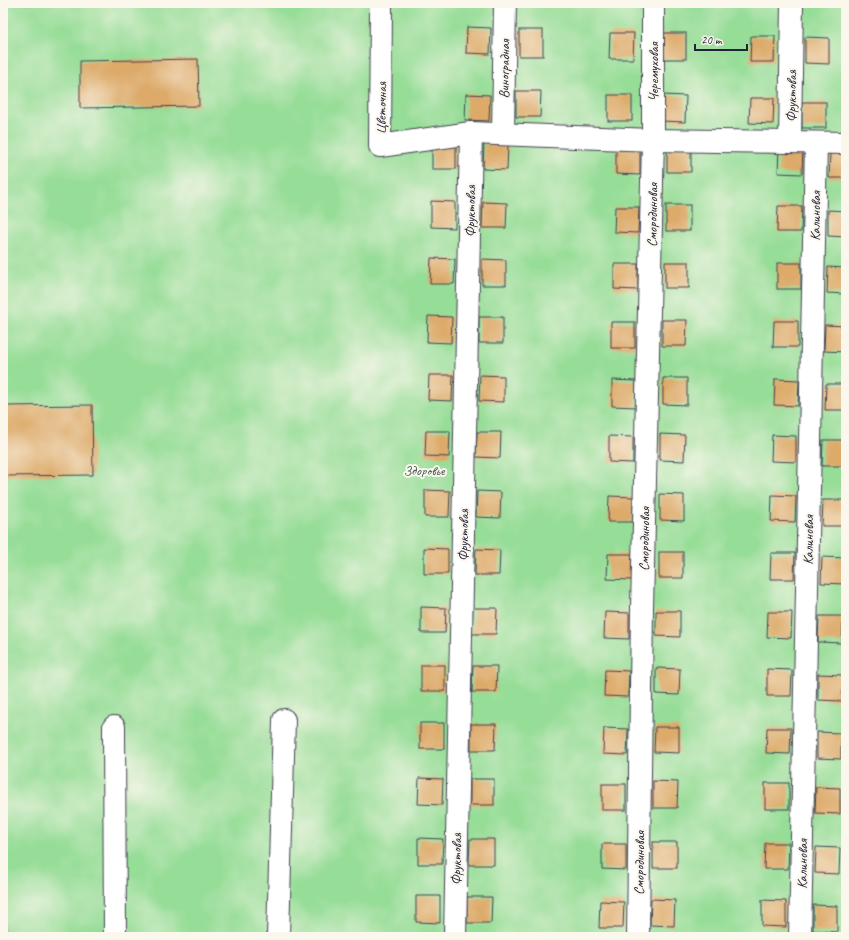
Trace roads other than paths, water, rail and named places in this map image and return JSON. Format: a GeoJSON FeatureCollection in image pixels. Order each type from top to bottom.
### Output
{"type":"FeatureCollection","features":[{"type":"Feature","properties":{"kind":"street","name":"Цветочная"},"geometry":{"type":"LineString","coordinates":[[382,3],[380,146],[472,133]]}},
{"type":"Feature","properties":{"kind":"street","name":"Виноградная"},"geometry":{"type":"LineString","coordinates":[[503,134],[505,3]]}},
{"type":"Feature","properties":{"kind":"street","name":"Черемуховая"},"geometry":{"type":"LineString","coordinates":[[653,3],[653,140]]}},
{"type":"Feature","properties":{"kind":"street","name":"Фруктовая"},"geometry":{"type":"LineString","coordinates":[[790,142],[792,3]]}},
{"type":"Feature","properties":{"kind":"street"},"geometry":{"type":"LineString","coordinates":[[472,133],[653,140],[846,143]]}},
{"type":"Feature","properties":{"kind":"street","name":"Фруктовая"},"geometry":{"type":"LineString","coordinates":[[455,937],[472,133]]}},
{"type":"Feature","properties":{"kind":"street","name":"Смородиновая"},"geometry":{"type":"LineString","coordinates":[[638,937],[642,608],[653,140]]}},
{"type":"Feature","properties":{"kind":"street","name":"Калиновая"},"geometry":{"type":"LineString","coordinates":[[800,937],[816,143]]}},
{"type":"Feature","properties":{"kind":"street"},"geometry":{"type":"LineString","coordinates":[[278,937],[284,720]]}},
{"type":"Feature","properties":{"kind":"street"},"geometry":{"type":"LineString","coordinates":[[114,728],[114,937]]}},
{"type":"Feature","properties":{"kind":"park label","name":"Здоровье"},"geometry":{"type":"Point","coordinates":[424,470]}}]}
